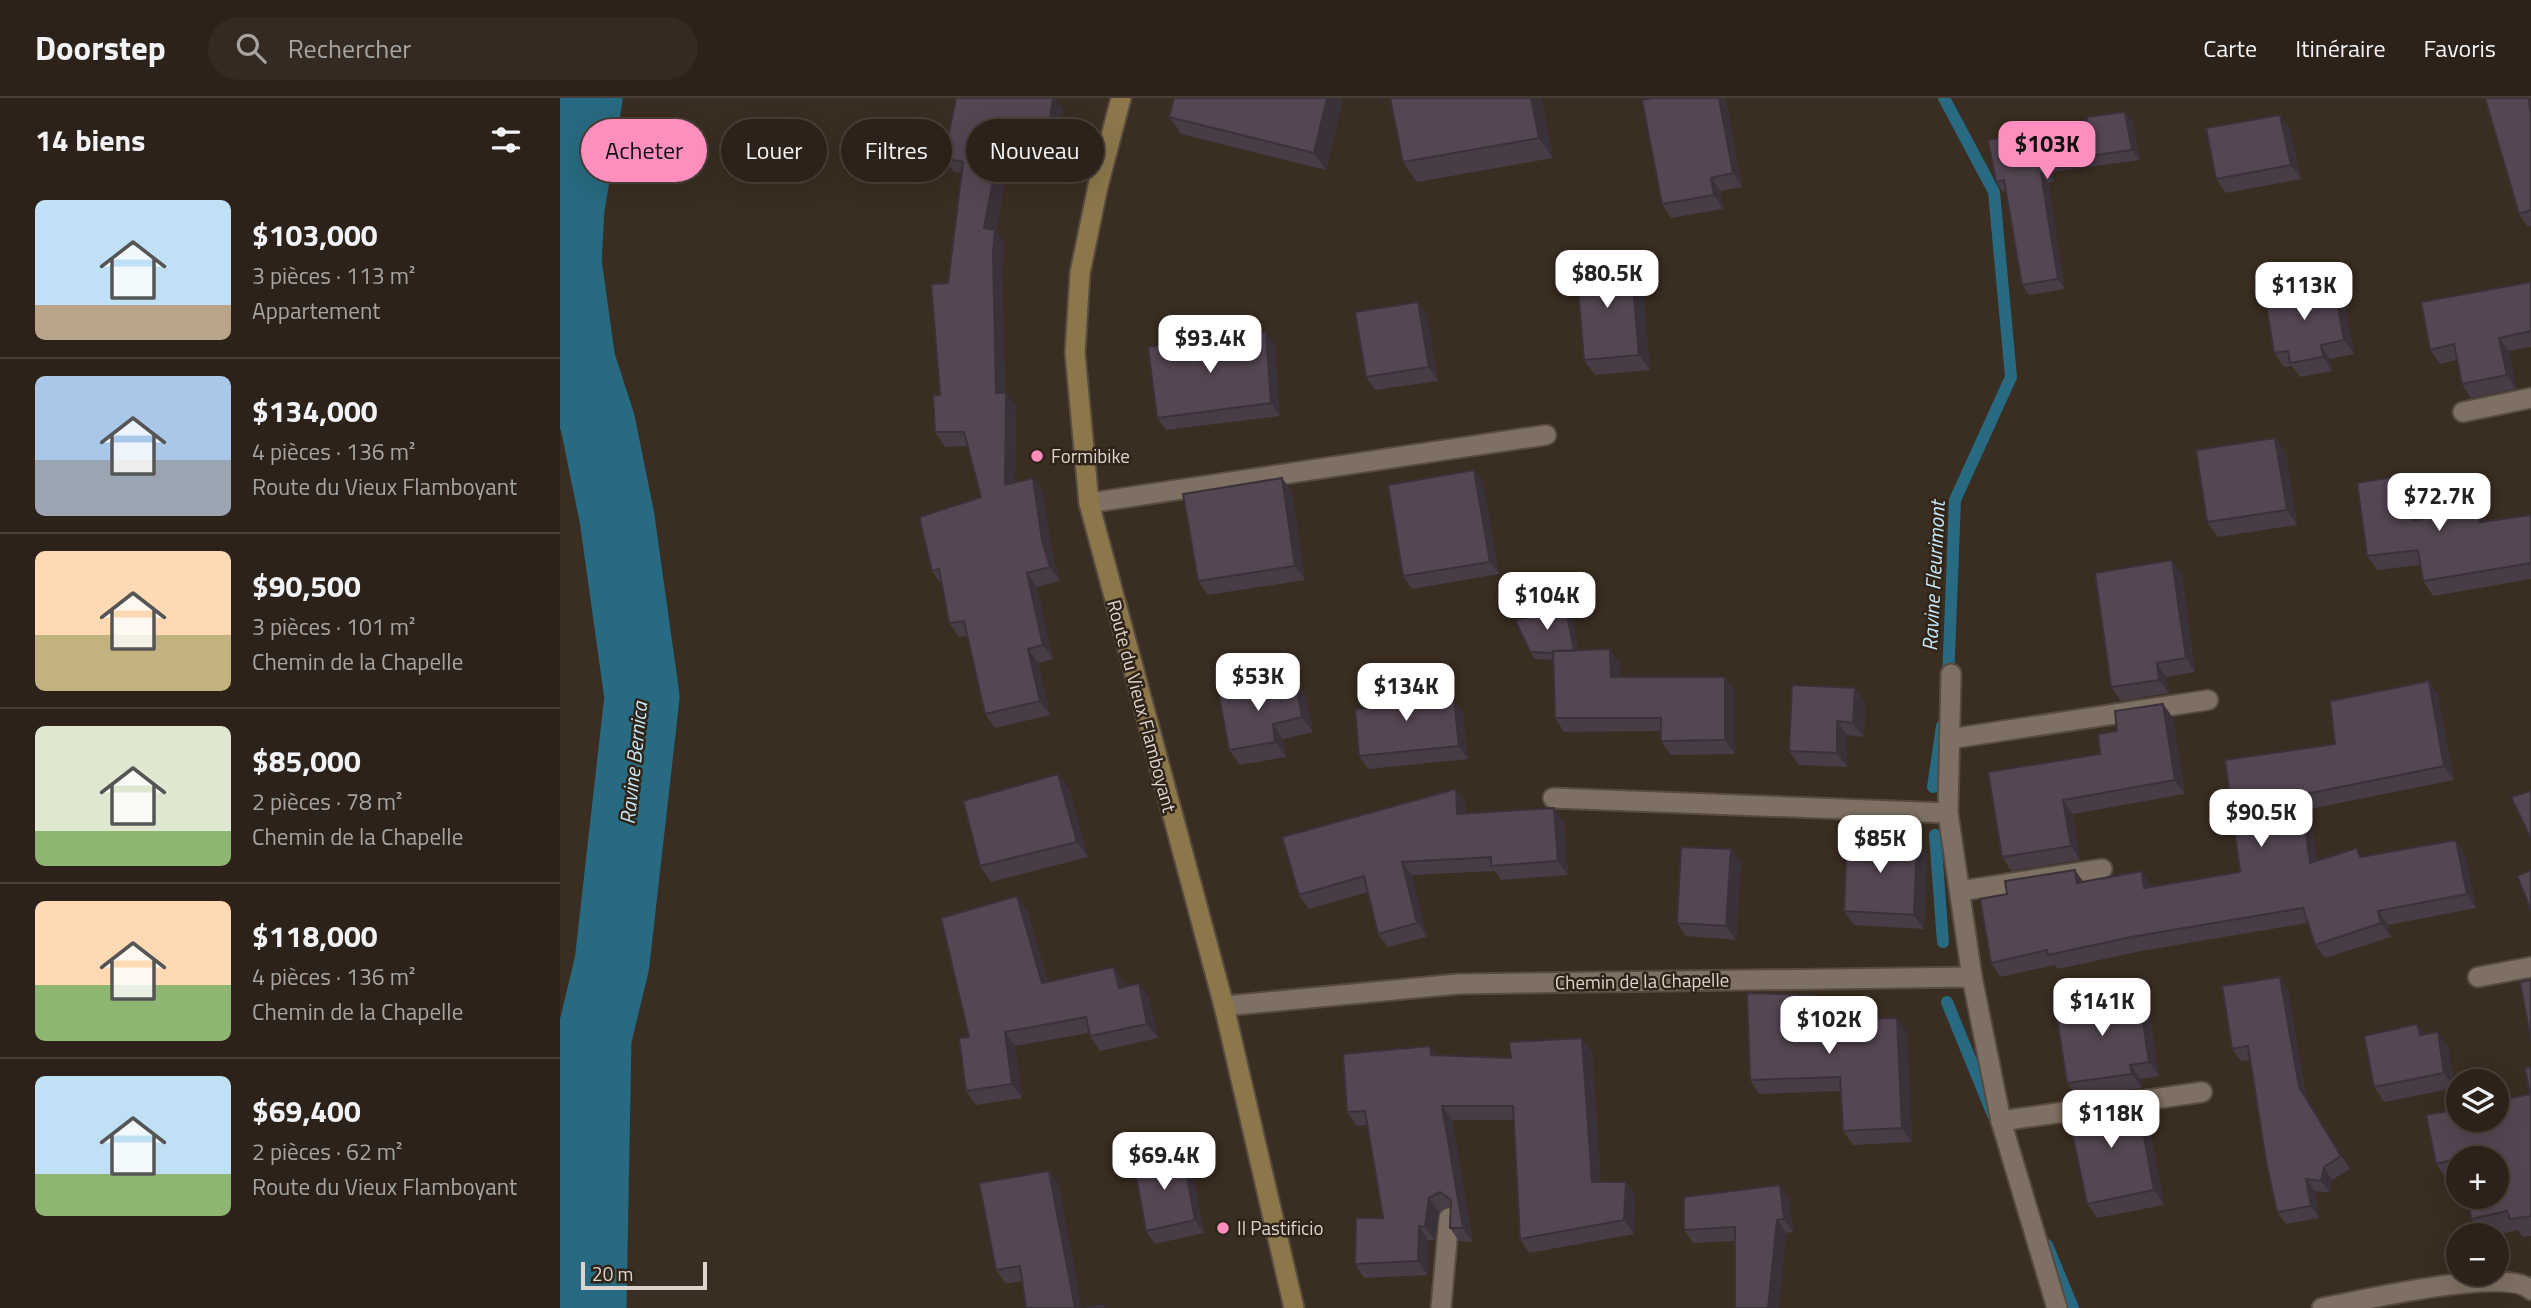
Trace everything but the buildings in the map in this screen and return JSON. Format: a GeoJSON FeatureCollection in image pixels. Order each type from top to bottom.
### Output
{"type":"FeatureCollection","features":[{"type":"Feature","properties":{"kind":"main road","name":"Route du Vieux Flamboyant"},"geometry":{"type":"LineString","coordinates":[[1121,98],[1098,186],[1080,273],[1075,354],[1090,503],[1224,1006],[1294,1308]]}},
{"type":"Feature","properties":{"kind":"street"},"geometry":{"type":"LineString","coordinates":[[2463,412],[2531,398]]}},
{"type":"Feature","properties":{"kind":"street"},"geometry":{"type":"LineString","coordinates":[[1090,503],[1546,435]]}},
{"type":"Feature","properties":{"kind":"street"},"geometry":{"type":"LineString","coordinates":[[1951,674],[1948,813],[1972,977],[2001,1121],[2057,1308]]}},
{"type":"Feature","properties":{"kind":"street"},"geometry":{"type":"LineString","coordinates":[[1949,739],[2208,700]]}},
{"type":"Feature","properties":{"kind":"street"},"geometry":{"type":"LineString","coordinates":[[1553,798],[1948,813]]}},
{"type":"Feature","properties":{"kind":"street"},"geometry":{"type":"LineString","coordinates":[[1960,891],[2102,869]]}},
{"type":"Feature","properties":{"kind":"street"},"geometry":{"type":"LineString","coordinates":[[2478,977],[2531,967]]}},
{"type":"Feature","properties":{"kind":"street","name":"Chemin de la Chapelle"},"geometry":{"type":"LineString","coordinates":[[1224,1006],[1458,984],[1972,977]]}},
{"type":"Feature","properties":{"kind":"street"},"geometry":{"type":"LineString","coordinates":[[2001,1121],[2202,1092]]}},
{"type":"Feature","properties":{"kind":"street"},"geometry":{"type":"LineString","coordinates":[[1441,1308],[1449,1218]]}},
{"type":"Feature","properties":{"kind":"street"},"geometry":{"type":"LineString","coordinates":[[2322,1308],[2487,1279],[2526,1286],[2531,1290]]}},
{"type":"Feature","properties":{"kind":"waterway","name":"Ravine Bernica"},"geometry":{"type":"LineString","coordinates":[[585,98],[567,208],[564,262],[578,362],[598,424],[617,518],[642,697],[612,963],[594,1038],[589,1308]]}},
{"type":"Feature","properties":{"kind":"waterway","name":"Ravine Fleurimont"},"geometry":{"type":"LineString","coordinates":[[1944,98],[1994,192],[2011,377],[1955,500],[1948,681]]}},
{"type":"Feature","properties":{"kind":"waterway","name":"Ravine Fleurimont"},"geometry":{"type":"LineString","coordinates":[[1933,787],[1942,726]]}},
{"type":"Feature","properties":{"kind":"waterway","name":"Ravine Fleurimont"},"geometry":{"type":"LineString","coordinates":[[1935,835],[1943,942]]}},
{"type":"Feature","properties":{"kind":"waterway","name":"Ravine Fleurimont"},"geometry":{"type":"LineString","coordinates":[[1947,1002],[1993,1115]]}},
{"type":"Feature","properties":{"kind":"waterway","name":"Ravine Fleurimont"},"geometry":{"type":"LineString","coordinates":[[2047,1245],[2073,1308]]}},
{"type":"Feature","properties":{"kind":"place","name":"Formibike"},"geometry":{"type":"Point","coordinates":[1037,456]}},
{"type":"Feature","properties":{"kind":"place","name":"Il Pastificio"},"geometry":{"type":"Point","coordinates":[1223,1228]}}]}
